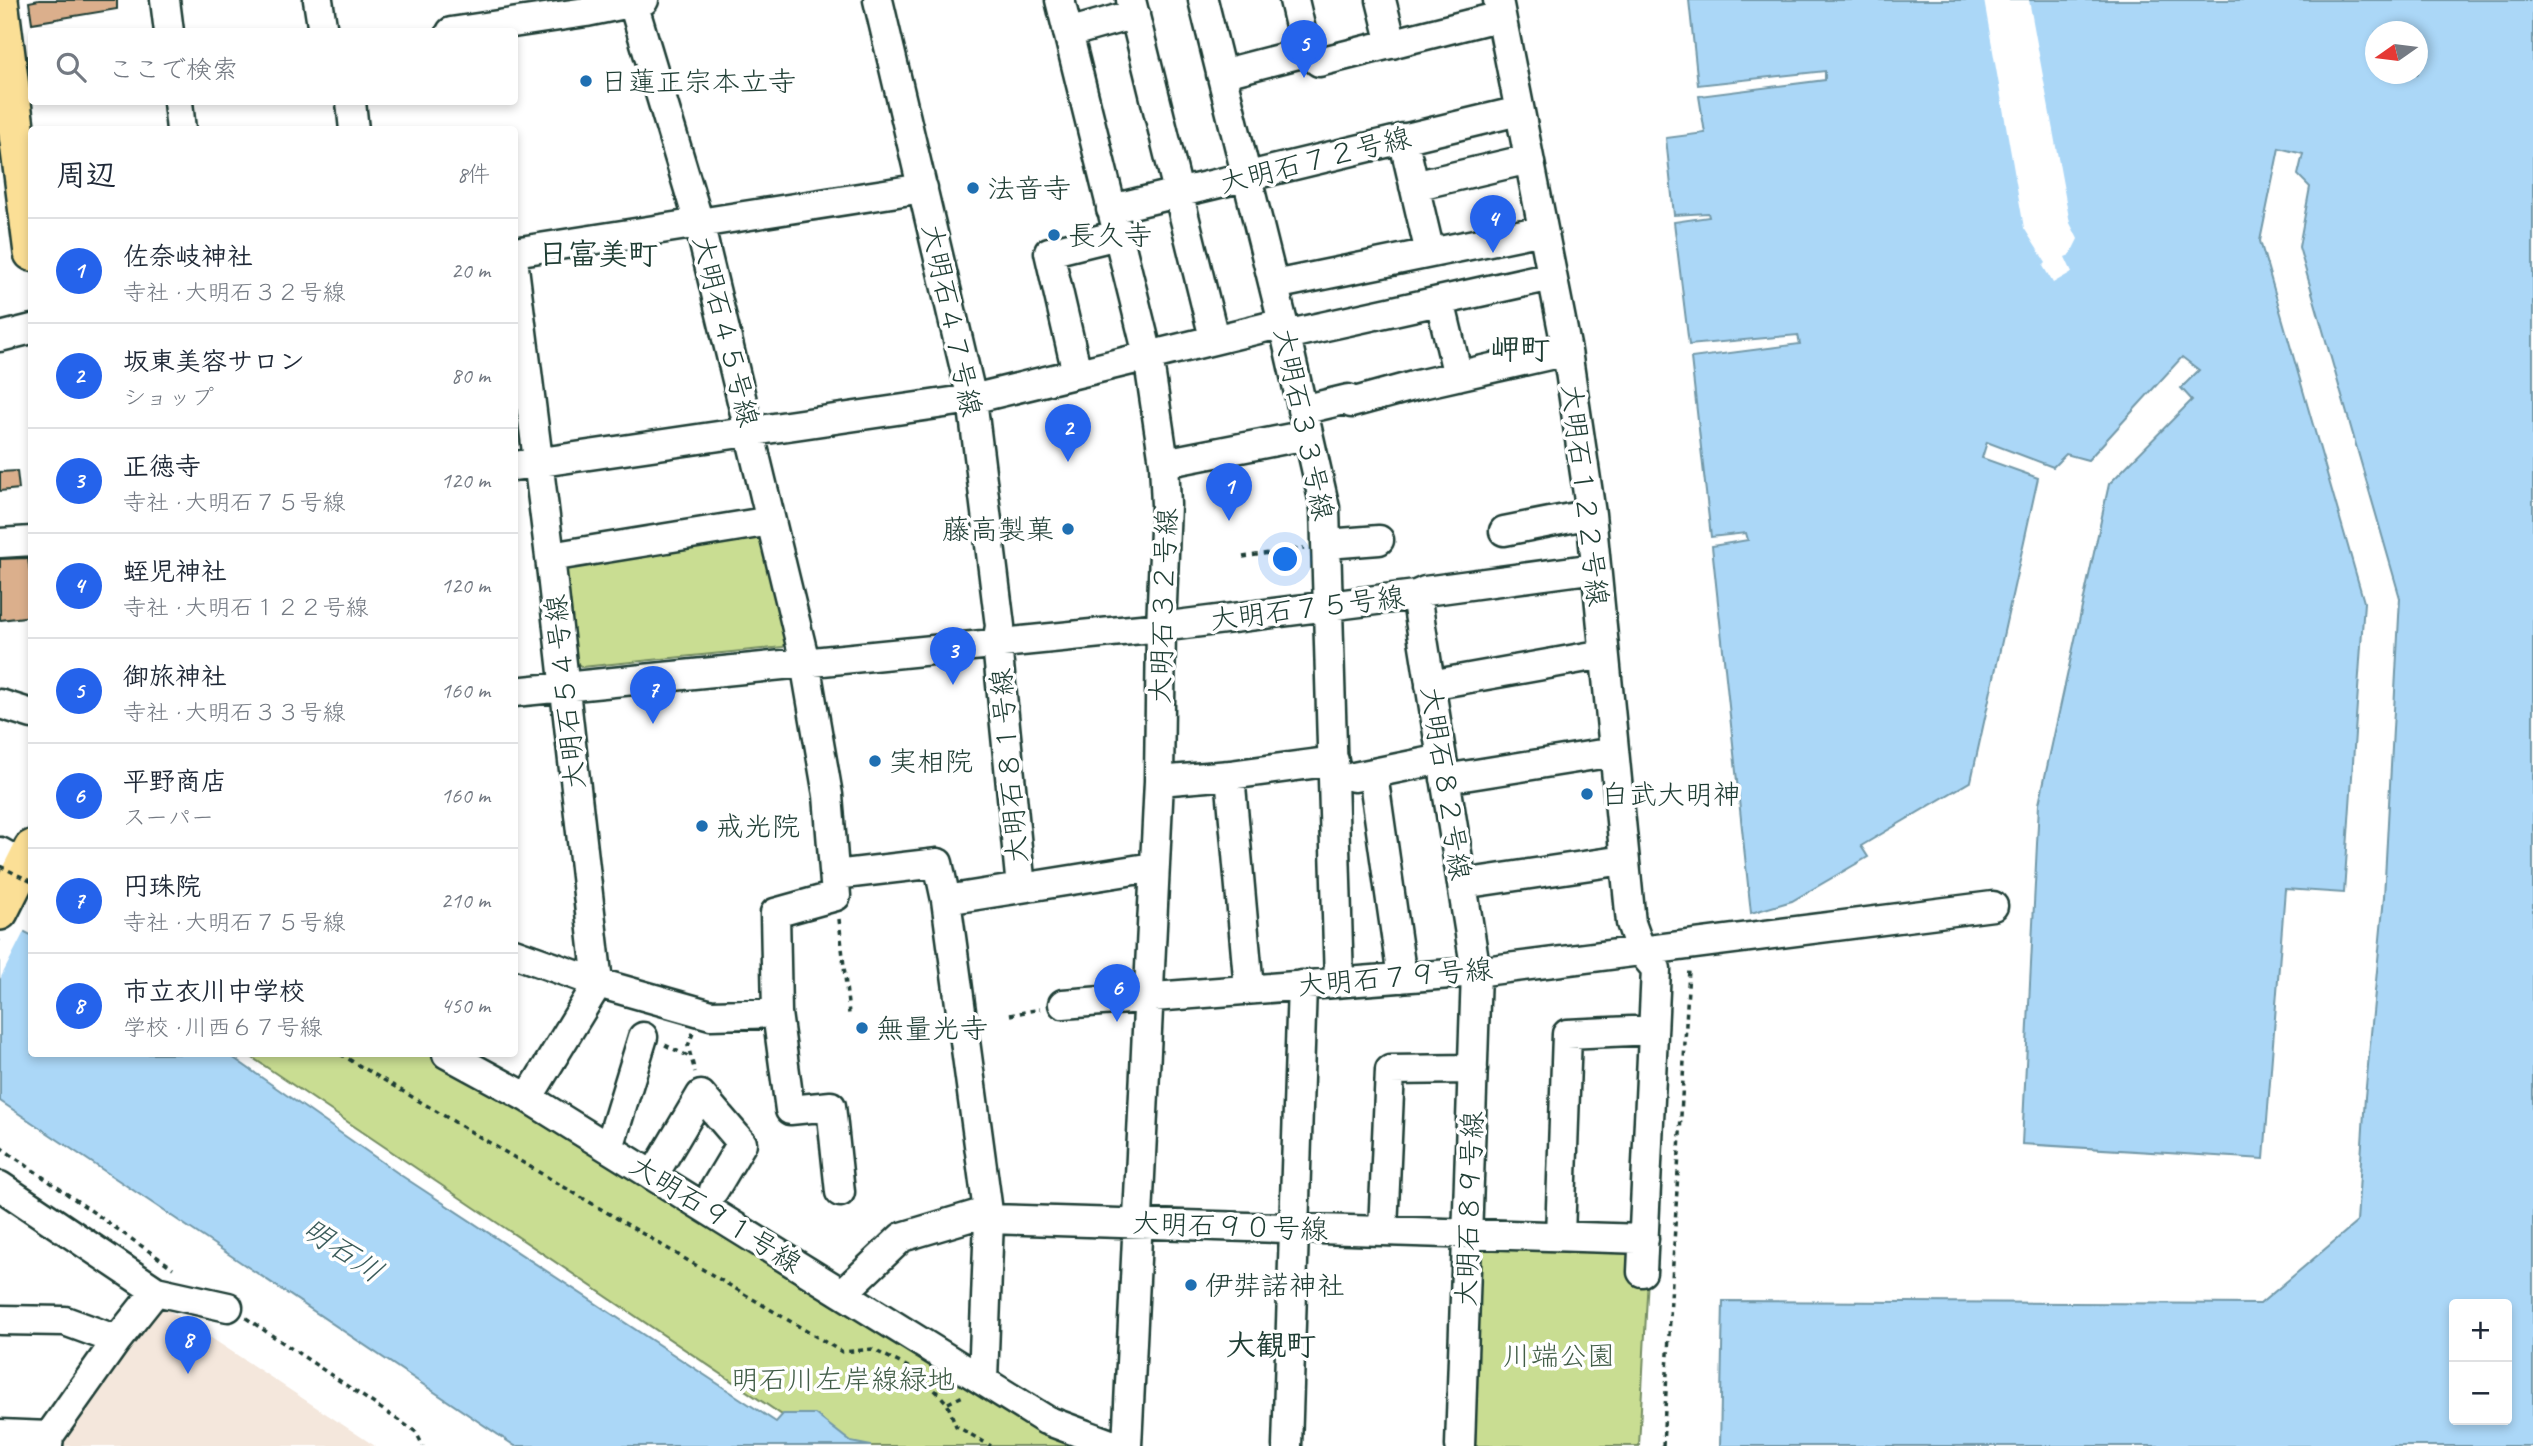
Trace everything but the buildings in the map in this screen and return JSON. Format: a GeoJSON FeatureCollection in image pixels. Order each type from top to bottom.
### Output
{"type":"FeatureCollection","features":[{"type":"Feature","properties":{"kind":"main road"},"geometry":{"type":"LineString","coordinates":[[0,1],[14,91],[28,217]]}},
{"type":"Feature","properties":{"kind":"street"},"geometry":{"type":"LineString","coordinates":[[165,0],[168,28]]}},
{"type":"Feature","properties":{"kind":"street"},"geometry":{"type":"LineString","coordinates":[[318,0],[322,28]]}},
{"type":"Feature","properties":{"kind":"street","name":"大明石４７号線"},"geometry":{"type":"LineString","coordinates":[[878,0],[972,399],[1000,626],[998,644]]}},
{"type":"Feature","properties":{"kind":"street","name":"大明石３２号線"},"geometry":{"type":"LineString","coordinates":[[1060,0],[1148,355],[1164,463],[1166,505],[1159,781],[1127,1446]]}},
{"type":"Feature","properties":{"kind":"street","name":"大明石３３号線"},"geometry":{"type":"LineString","coordinates":[[1203,0],[1325,508],[1339,982]]}},
{"type":"Feature","properties":{"kind":"street"},"geometry":{"type":"LineString","coordinates":[[1294,0],[1306,52],[1319,62],[1392,44],[1500,8]]}},
{"type":"Feature","properties":{"kind":"street"},"geometry":{"type":"LineString","coordinates":[[1381,0],[1392,44]]}},
{"type":"Feature","properties":{"kind":"street"},"geometry":{"type":"LineString","coordinates":[[471,28],[584,6],[638,2]]}},
{"type":"Feature","properties":{"kind":"street","name":"大明石４５号線"},"geometry":{"type":"LineString","coordinates":[[638,2],[699,223],[805,662],[828,794],[835,885]]}},
{"type":"Feature","properties":{"kind":"street"},"geometry":{"type":"LineString","coordinates":[[1068,33],[1133,7],[1214,338]]}},
{"type":"Feature","properties":{"kind":"street","name":"大明石１２２号線"},"geometry":{"type":"LineString","coordinates":[[1500,8],[1567,351],[1591,514],[1630,923],[1641,951],[1656,969],[1642,1272]]}},
{"type":"Feature","properties":{"kind":"street"},"geometry":{"type":"LineString","coordinates":[[1222,74],[1306,52]]}},
{"type":"Feature","properties":{"kind":"street"},"geometry":{"type":"LineString","coordinates":[[178,105],[181,126]]}},
{"type":"Feature","properties":{"kind":"street"},"geometry":{"type":"LineString","coordinates":[[351,105],[354,126]]}},
{"type":"Feature","properties":{"kind":"street","name":"大明石７２号線"},"geometry":{"type":"LineString","coordinates":[[1077,373],[1049,252],[1178,193],[1520,111]]}},
{"type":"Feature","properties":{"kind":"street"},"geometry":{"type":"LineString","coordinates":[[1404,138],[1430,253]]}},
{"type":"Feature","properties":{"kind":"street"},"geometry":{"type":"LineString","coordinates":[[1414,186],[1529,159]]}},
{"type":"Feature","properties":{"kind":"street"},"geometry":{"type":"LineString","coordinates":[[518,251],[923,188]]}},
{"type":"Feature","properties":{"kind":"street"},"geometry":{"type":"LineString","coordinates":[[1273,285],[1544,230]]}},
{"type":"Feature","properties":{"kind":"street"},"geometry":{"type":"LineString","coordinates":[[526,464],[972,399],[1214,338],[1284,329],[1440,301],[1552,276]]}},
{"type":"Feature","properties":{"kind":"street"},"geometry":{"type":"LineString","coordinates":[[1440,301],[1458,376]]}},
{"type":"Feature","properties":{"kind":"street"},"geometry":{"type":"LineString","coordinates":[[0,337],[28,331]]}},
{"type":"Feature","properties":{"kind":"street","name":"大明石５４号線"},"geometry":{"type":"LineString","coordinates":[[518,333],[526,464],[550,557],[598,984]]}},
{"type":"Feature","properties":{"kind":"street"},"geometry":{"type":"LineString","coordinates":[[1164,463],[1305,422],[1348,399],[1351,403],[1567,351]]}},
{"type":"Feature","properties":{"kind":"street"},"geometry":{"type":"LineString","coordinates":[[1504,531],[1591,514]]}},
{"type":"Feature","properties":{"kind":"street"},"geometry":{"type":"LineString","coordinates":[[550,557],[771,522]]}},
{"type":"Feature","properties":{"kind":"street"},"geometry":{"type":"LineString","coordinates":[[1327,544],[1379,540]]}},
{"type":"Feature","properties":{"kind":"street"},"geometry":{"type":"LineString","coordinates":[[0,543],[28,541]]}},
{"type":"Feature","properties":{"kind":"street","name":"大明石７５号線"},"geometry":{"type":"LineString","coordinates":[[518,692],[1161,627],[1416,595],[1425,591],[1596,568]]}},
{"type":"Feature","properties":{"kind":"street","name":"大明石８２号線"},"geometry":{"type":"LineString","coordinates":[[1416,595],[1476,972]]}},
{"type":"Feature","properties":{"kind":"street","name":"大明石８１号線"},"geometry":{"type":"LineString","coordinates":[[998,644],[1021,888]]}},
{"type":"Feature","properties":{"kind":"street"},"geometry":{"type":"LineString","coordinates":[[1430,685],[1604,654]]}},
{"type":"Feature","properties":{"kind":"street"},"geometry":{"type":"LineString","coordinates":[[0,704],[28,713]]}},
{"type":"Feature","properties":{"kind":"street"},"geometry":{"type":"LineString","coordinates":[[1159,781],[1334,771],[1373,774],[1614,752]]}},
{"type":"Feature","properties":{"kind":"street"},"geometry":{"type":"LineString","coordinates":[[1373,774],[1402,978]]}},
{"type":"Feature","properties":{"kind":"street"},"geometry":{"type":"LineString","coordinates":[[1230,775],[1249,989]]}},
{"type":"Feature","properties":{"kind":"street"},"geometry":{"type":"LineString","coordinates":[[1462,884],[1624,860]]}},
{"type":"Feature","properties":{"kind":"street"},"geometry":{"type":"LineString","coordinates":[[841,1192],[831,1106],[790,1110],[777,1013],[775,913],[835,885],[938,863],[946,900],[989,1219],[975,1387],[1046,1420],[1116,1446]]}},
{"type":"Feature","properties":{"kind":"street"},"geometry":{"type":"LineString","coordinates":[[946,900],[1153,867]]}},
{"type":"Feature","properties":{"kind":"street","name":"大明石７９号線"},"geometry":{"type":"LineString","coordinates":[[1063,1004],[1476,972],[1993,906]]}},
{"type":"Feature","properties":{"kind":"street"},"geometry":{"type":"LineString","coordinates":[[518,954],[598,984],[710,1015],[777,1013]]}},
{"type":"Feature","properties":{"kind":"street","name":"大明石８９号線"},"geometry":{"type":"LineString","coordinates":[[1460,1446],[1476,972]]}},
{"type":"Feature","properties":{"kind":"street"},"geometry":{"type":"LineString","coordinates":[[528,1098],[598,984]]}},
{"type":"Feature","properties":{"kind":"street"},"geometry":{"type":"LineString","coordinates":[[1286,1446],[1302,985]]}},
{"type":"Feature","properties":{"kind":"street"},"geometry":{"type":"LineString","coordinates":[[1560,1237],[1567,1034],[1653,1030]]}},
{"type":"Feature","properties":{"kind":"street"},"geometry":{"type":"LineString","coordinates":[[609,1148],[650,1039]]}},
{"type":"Feature","properties":{"kind":"street","name":"大明石９１号線"},"geometry":{"type":"LineString","coordinates":[[453,1057],[528,1098],[843,1293],[975,1387]]}},
{"type":"Feature","properties":{"kind":"street"},"geometry":{"type":"LineString","coordinates":[[1383,1230],[1390,1070],[1473,1069]]}},
{"type":"Feature","properties":{"kind":"street"},"geometry":{"type":"LineString","coordinates":[[653,1176],[701,1095],[742,1143],[714,1190]]}},
{"type":"Feature","properties":{"kind":"street"},"geometry":{"type":"LineString","coordinates":[[0,1186],[156,1291],[228,1307]]}},
{"type":"Feature","properties":{"kind":"street","name":"大明石９０号線"},"geometry":{"type":"LineString","coordinates":[[843,1293],[902,1237],[976,1216],[989,1219],[1644,1239]]}},
{"type":"Feature","properties":{"kind":"street"},"geometry":{"type":"LineString","coordinates":[[0,1434],[48,1441],[117,1339],[156,1291]]}},
{"type":"Feature","properties":{"kind":"street"},"geometry":{"type":"LineString","coordinates":[[0,1320],[65,1321],[117,1339]]}},
{"type":"Feature","properties":{"kind":"path"},"geometry":{"type":"LineString","coordinates":[[1243,557],[1327,544]]}},
{"type":"Feature","properties":{"kind":"path"},"geometry":{"type":"LineString","coordinates":[[835,885],[849,1014]]}},
{"type":"Feature","properties":{"kind":"path"},"geometry":{"type":"LineString","coordinates":[[1663,1446],[1689,967]]}},
{"type":"Feature","properties":{"kind":"path"},"geometry":{"type":"LineString","coordinates":[[1010,1015],[1063,1004]]}},
{"type":"Feature","properties":{"kind":"path"},"geometry":{"type":"LineString","coordinates":[[699,1012],[688,1046],[701,1095]]}},
{"type":"Feature","properties":{"kind":"path"},"geometry":{"type":"LineString","coordinates":[[650,1039],[692,1058]]}},
{"type":"Feature","properties":{"kind":"path"},"geometry":{"type":"LineString","coordinates":[[345,1057],[842,1352],[872,1349],[918,1371],[947,1403],[956,1426],[991,1446]]}},
{"type":"Feature","properties":{"kind":"path"},"geometry":{"type":"LineString","coordinates":[[947,1403],[975,1387]]}},
{"type":"Feature","properties":{"kind":"shaded area"},"geometry":{"type":"Polygon","coordinates":[[[161,1305],[375,1446],[62,1446],[161,1305]]]}},
{"type":"Feature","properties":{"kind":"green space"},"geometry":{"type":"Polygon","coordinates":[[[759,533],[789,638],[783,647],[582,667],[574,661],[563,567],[759,533]]]}},
{"type":"Feature","properties":{"kind":"green space","name":"明石川左岸線緑地"},"geometry":{"type":"Polygon","coordinates":[[[251,1057],[438,1057],[1101,1446],[828,1446],[251,1057]]]}},
{"type":"Feature","properties":{"kind":"green space","name":"川端公園"},"geometry":{"type":"Polygon","coordinates":[[[1485,1245],[1604,1247],[1649,1258],[1639,1446],[1471,1446],[1477,1263],[1485,1245]]]}},
{"type":"Feature","properties":{"kind":"water"},"geometry":{"type":"Polygon","coordinates":[[[1689,0],[2533,0],[2533,1446],[1720,1446],[1723,1301],[2260,1304],[2357,1222],[2365,1097],[2384,897],[2400,598],[2299,247],[2310,187],[2298,175],[2303,154],[2279,148],[2260,241],[2364,602],[2344,893],[2285,889],[2264,1159],[2022,1144],[2039,804],[2109,484],[2192,400],[2181,388],[2199,370],[2182,357],[2088,460],[2066,454],[2053,467],[1987,442],[1982,458],[2038,478],[1971,781],[1861,846],[1868,857],[1792,901],[1751,913],[1712,546],[1748,540],[1746,533],[1711,537],[1691,358],[1800,344],[1798,335],[1689,345],[1674,222],[1709,217],[1708,213],[1674,215],[1666,138],[1705,133],[1699,96],[1825,80],[1825,71],[1698,85],[1689,0]]]}},
{"type":"Feature","properties":{"kind":"water","name":"明石川"},"geometry":{"type":"Polygon","coordinates":[[[0,919],[28,933],[28,1057],[232,1057],[402,1176],[776,1422],[783,1414],[815,1414],[851,1442],[871,1446],[515,1446],[0,1101],[0,919]]]}},
{"type":"Feature","properties":{"kind":"pier"},"geometry":{"type":"Polygon","coordinates":[[[1984,0],[2029,0],[2070,223],[2078,239],[2070,255],[2065,257],[2072,272],[2053,283],[2043,266],[2046,263],[2024,228],[1984,0]]]}},
{"type":"Feature","properties":{"kind":"pier"},"geometry":{"type":"Polygon","coordinates":[[[0,915],[26,928],[0,979],[0,915]]]}},
{"type":"Feature","properties":{"kind":"place","name":"御旅神社"},"geometry":{"type":"Point","coordinates":[1304,78]}},
{"type":"Feature","properties":{"kind":"place","name":"日蓮正宗本立寺"},"geometry":{"type":"Point","coordinates":[586,81]}},
{"type":"Feature","properties":{"kind":"place","name":"法音寺"},"geometry":{"type":"Point","coordinates":[973,188]}},
{"type":"Feature","properties":{"kind":"place","name":"長久寺"},"geometry":{"type":"Point","coordinates":[1054,235]}},
{"type":"Feature","properties":{"kind":"place","name":"蛭児神社"},"geometry":{"type":"Point","coordinates":[1493,253]}},
{"type":"Feature","properties":{"kind":"place","name":"坂東美容サロン"},"geometry":{"type":"Point","coordinates":[1068,462]}},
{"type":"Feature","properties":{"kind":"place","name":"佐奈岐神社"},"geometry":{"type":"Point","coordinates":[1229,521]}},
{"type":"Feature","properties":{"kind":"place","name":"藤高製菓"},"geometry":{"type":"Point","coordinates":[1068,529]}},
{"type":"Feature","properties":{"kind":"place","name":"正徳寺"},"geometry":{"type":"Point","coordinates":[953,685]}},
{"type":"Feature","properties":{"kind":"place","name":"円珠院"},"geometry":{"type":"Point","coordinates":[653,724]}},
{"type":"Feature","properties":{"kind":"place","name":"実相院"},"geometry":{"type":"Point","coordinates":[875,761]}},
{"type":"Feature","properties":{"kind":"place","name":"白武大明神"},"geometry":{"type":"Point","coordinates":[1587,794]}},
{"type":"Feature","properties":{"kind":"place","name":"戒光院"},"geometry":{"type":"Point","coordinates":[702,826]}},
{"type":"Feature","properties":{"kind":"place","name":"平野商店"},"geometry":{"type":"Point","coordinates":[1117,1022]}},
{"type":"Feature","properties":{"kind":"place","name":"無量光寺"},"geometry":{"type":"Point","coordinates":[862,1028]}},
{"type":"Feature","properties":{"kind":"place","name":"伊弉諾神社"},"geometry":{"type":"Point","coordinates":[1191,1285]}},
{"type":"Feature","properties":{"kind":"place","name":"市立衣川中学校"},"geometry":{"type":"Point","coordinates":[188,1374]}},
{"type":"Feature","properties":{"kind":"district","name":"日富美町"},"geometry":{"type":"Point","coordinates":[598,254]}},
{"type":"Feature","properties":{"kind":"district","name":"岬町"},"geometry":{"type":"Point","coordinates":[1520,349]}},
{"type":"Feature","properties":{"kind":"district","name":"大観町"},"geometry":{"type":"Point","coordinates":[1271,1345]}}]}
